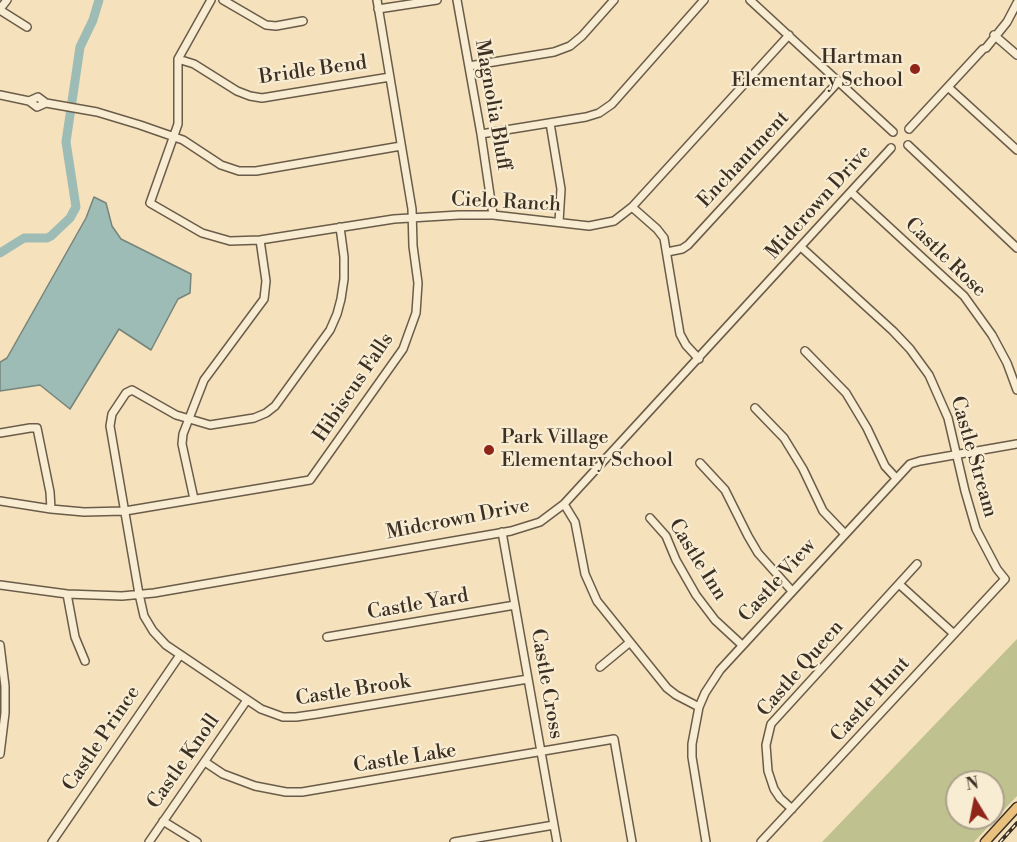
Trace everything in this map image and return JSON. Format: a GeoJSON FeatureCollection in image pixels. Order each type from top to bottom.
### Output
{"type":"FeatureCollection","features":[{"type":"Feature","properties":{"kind":"main road"},"geometry":{"type":"LineString","coordinates":[[985,842],[1017,807]]}},
{"type":"Feature","properties":{"kind":"street"},"geometry":{"type":"LineString","coordinates":[[7,0],[0,10],[27,27]]}},
{"type":"Feature","properties":{"kind":"street"},"geometry":{"type":"LineString","coordinates":[[174,137],[180,115],[178,59],[211,0]]}},
{"type":"Feature","properties":{"kind":"street"},"geometry":{"type":"LineString","coordinates":[[223,0],[266,25],[276,26],[303,21]]}},
{"type":"Feature","properties":{"kind":"street","name":"Hibiscus Falls"},"geometry":{"type":"LineString","coordinates":[[0,501],[84,512],[125,511],[310,480],[398,358],[409,337],[416,313],[418,297],[413,217],[377,0]]}},
{"type":"Feature","properties":{"kind":"street"},"geometry":{"type":"LineString","coordinates":[[378,9],[437,0]]}},
{"type":"Feature","properties":{"kind":"street","name":"Magnolia Bluff"},"geometry":{"type":"LineString","coordinates":[[457,0],[493,215]]}},
{"type":"Feature","properties":{"kind":"street"},"geometry":{"type":"LineString","coordinates":[[469,66],[554,52],[570,46],[614,0]]}},
{"type":"Feature","properties":{"kind":"street"},"geometry":{"type":"LineString","coordinates":[[481,134],[599,113],[612,104],[704,0]]}},
{"type":"Feature","properties":{"kind":"street"},"geometry":{"type":"LineString","coordinates":[[750,0],[893,132]]}},
{"type":"Feature","properties":{"kind":"street"},"geometry":{"type":"LineString","coordinates":[[909,129],[986,48],[1017,3]]}},
{"type":"Feature","properties":{"kind":"street","name":"Cielo Ranch"},"geometry":{"type":"LineString","coordinates":[[174,137],[150,203],[202,234],[231,241],[260,240],[413,217],[493,215],[588,226],[605,224],[620,217],[632,207],[789,35]]}},
{"type":"Feature","properties":{"kind":"street"},"geometry":{"type":"LineString","coordinates":[[995,35],[1017,55]]}},
{"type":"Feature","properties":{"kind":"street","name":"Bridle Bend"},"geometry":{"type":"LineString","coordinates":[[178,59],[194,64],[237,91],[262,98],[390,77]]}},
{"type":"Feature","properties":{"kind":"street","name":"Enchantment"},"geometry":{"type":"LineString","coordinates":[[667,252],[682,249],[688,245],[839,81]]}},
{"type":"Feature","properties":{"kind":"street"},"geometry":{"type":"LineString","coordinates":[[948,87],[1017,150]]}},
{"type":"Feature","properties":{"kind":"street"},"geometry":{"type":"LineString","coordinates":[[0,95],[29,101],[37,107],[46,104],[97,112],[174,137],[221,165],[239,171],[256,171],[401,146]]}},
{"type":"Feature","properties":{"kind":"street"},"geometry":{"type":"LineString","coordinates":[[550,123],[561,189],[559,222]]}},
{"type":"Feature","properties":{"kind":"street"},"geometry":{"type":"LineString","coordinates":[[908,145],[1017,248]]}},
{"type":"Feature","properties":{"kind":"street","name":"Midcrown Drive"},"geometry":{"type":"LineString","coordinates":[[0,585],[67,594],[117,594],[122,596],[502,532],[540,522],[564,504],[891,148]]}},
{"type":"Feature","properties":{"kind":"street","name":"Castle Rose"},"geometry":{"type":"LineString","coordinates":[[851,192],[964,296],[992,335],[1007,363],[1017,390]]}},
{"type":"Feature","properties":{"kind":"street"},"geometry":{"type":"LineString","coordinates":[[632,207],[661,234],[666,244],[680,334],[686,345],[699,359]]}},
{"type":"Feature","properties":{"kind":"street"},"geometry":{"type":"LineString","coordinates":[[188,419],[210,425],[254,418],[266,413],[280,401],[330,330],[336,314],[344,279],[340,227]]}},
{"type":"Feature","properties":{"kind":"street"},"geometry":{"type":"LineString","coordinates":[[194,499],[182,444],[183,434],[204,380],[264,299],[266,281],[260,240]]}},
{"type":"Feature","properties":{"kind":"street","name":"Castle Stream"},"geometry":{"type":"LineString","coordinates":[[801,248],[893,331],[917,358],[938,393],[948,418],[976,529],[997,569],[1005,579]]}},
{"type":"Feature","properties":{"kind":"street"},"geometry":{"type":"LineString","coordinates":[[805,351],[846,393],[867,428],[885,466],[896,478]]}},
{"type":"Feature","properties":{"kind":"street","name":"Castle Brook"},"geometry":{"type":"LineString","coordinates":[[188,419],[176,415],[132,390],[126,393],[112,414],[110,426],[144,616],[153,631],[166,645],[247,700],[272,714],[296,717],[528,679]]}},
{"type":"Feature","properties":{"kind":"street"},"geometry":{"type":"LineString","coordinates":[[755,408],[784,438],[803,469],[823,511],[844,533]]}},
{"type":"Feature","properties":{"kind":"street"},"geometry":{"type":"LineString","coordinates":[[0,433],[38,428],[51,509]]}},
{"type":"Feature","properties":{"kind":"street","name":"Castle View"},"geometry":{"type":"LineString","coordinates":[[706,842],[692,757],[693,732],[699,707],[711,681],[903,470],[916,461],[1017,444]]}},
{"type":"Feature","properties":{"kind":"street"},"geometry":{"type":"LineString","coordinates":[[700,463],[725,490],[758,553],[792,591]]}},
{"type":"Feature","properties":{"kind":"street"},"geometry":{"type":"LineString","coordinates":[[564,504],[575,522],[585,574],[592,594],[667,688],[699,707]]}},
{"type":"Feature","properties":{"kind":"street","name":"Castle Inn"},"geometry":{"type":"LineString","coordinates":[[650,518],[666,536],[676,560],[696,595],[716,620],[742,645]]}},
{"type":"Feature","properties":{"kind":"street","name":"Castle Cross"},"geometry":{"type":"LineString","coordinates":[[502,532],[557,842]]}},
{"type":"Feature","properties":{"kind":"street","name":"Castle Queen"},"geometry":{"type":"LineString","coordinates":[[792,809],[774,789],[768,771],[765,744],[771,724],[917,564]]}},
{"type":"Feature","properties":{"kind":"street","name":"Castle Hunt"},"geometry":{"type":"LineString","coordinates":[[761,842],[1005,579]]}},
{"type":"Feature","properties":{"kind":"street"},"geometry":{"type":"LineString","coordinates":[[899,584],[954,634]]}},
{"type":"Feature","properties":{"kind":"street"},"geometry":{"type":"LineString","coordinates":[[67,594],[75,637],[85,661]]}},
{"type":"Feature","properties":{"kind":"street","name":"Castle Yard"},"geometry":{"type":"LineString","coordinates":[[327,637],[515,605]]}},
{"type":"Feature","properties":{"kind":"street"},"geometry":{"type":"LineString","coordinates":[[600,667],[629,643]]}},
{"type":"Feature","properties":{"kind":"street"},"geometry":{"type":"LineString","coordinates":[[0,645],[6,713],[0,753]]}},
{"type":"Feature","properties":{"kind":"street","name":"Castle Prince"},"geometry":{"type":"LineString","coordinates":[[52,842],[180,655]]}},
{"type":"Feature","properties":{"kind":"street","name":"Castle Knoll"},"geometry":{"type":"LineString","coordinates":[[149,842],[247,700]]}},
{"type":"Feature","properties":{"kind":"street","name":"Castle Lake"},"geometry":{"type":"LineString","coordinates":[[205,762],[223,774],[255,786],[286,792],[302,792],[614,739],[632,842]]}},
{"type":"Feature","properties":{"kind":"street"},"geometry":{"type":"LineString","coordinates":[[163,821],[197,842]]}},
{"type":"Feature","properties":{"kind":"street"},"geometry":{"type":"LineString","coordinates":[[454,842],[554,825]]}},
{"type":"Feature","properties":{"kind":"green space"},"geometry":{"type":"Polygon","coordinates":[[[1017,639],[1017,796],[1005,809],[1005,770],[945,770],[945,830],[985,830],[974,842],[822,842],[1017,639]]]}},
{"type":"Feature","properties":{"kind":"water"},"geometry":{"type":"Polygon","coordinates":[[[94,197],[106,203],[112,226],[121,239],[191,274],[190,293],[178,299],[151,350],[119,329],[70,409],[40,385],[0,391],[0,362],[7,358],[86,218],[94,197]]]}},
{"type":"Feature","properties":{"kind":"waterway"},"geometry":{"type":"LineString","coordinates":[[0,253],[24,238],[51,236],[70,218],[76,207],[66,142],[80,47],[93,20],[99,0]]}},
{"type":"Feature","properties":{"kind":"railway"},"geometry":{"type":"LineString","coordinates":[[1000,842],[1017,823]]}},
{"type":"Feature","properties":{"kind":"place","name":"Hartman Elementary School"},"geometry":{"type":"Point","coordinates":[915,69]}},
{"type":"Feature","properties":{"kind":"place","name":"Park Village Elementary School"},"geometry":{"type":"Point","coordinates":[489,450]}}]}
